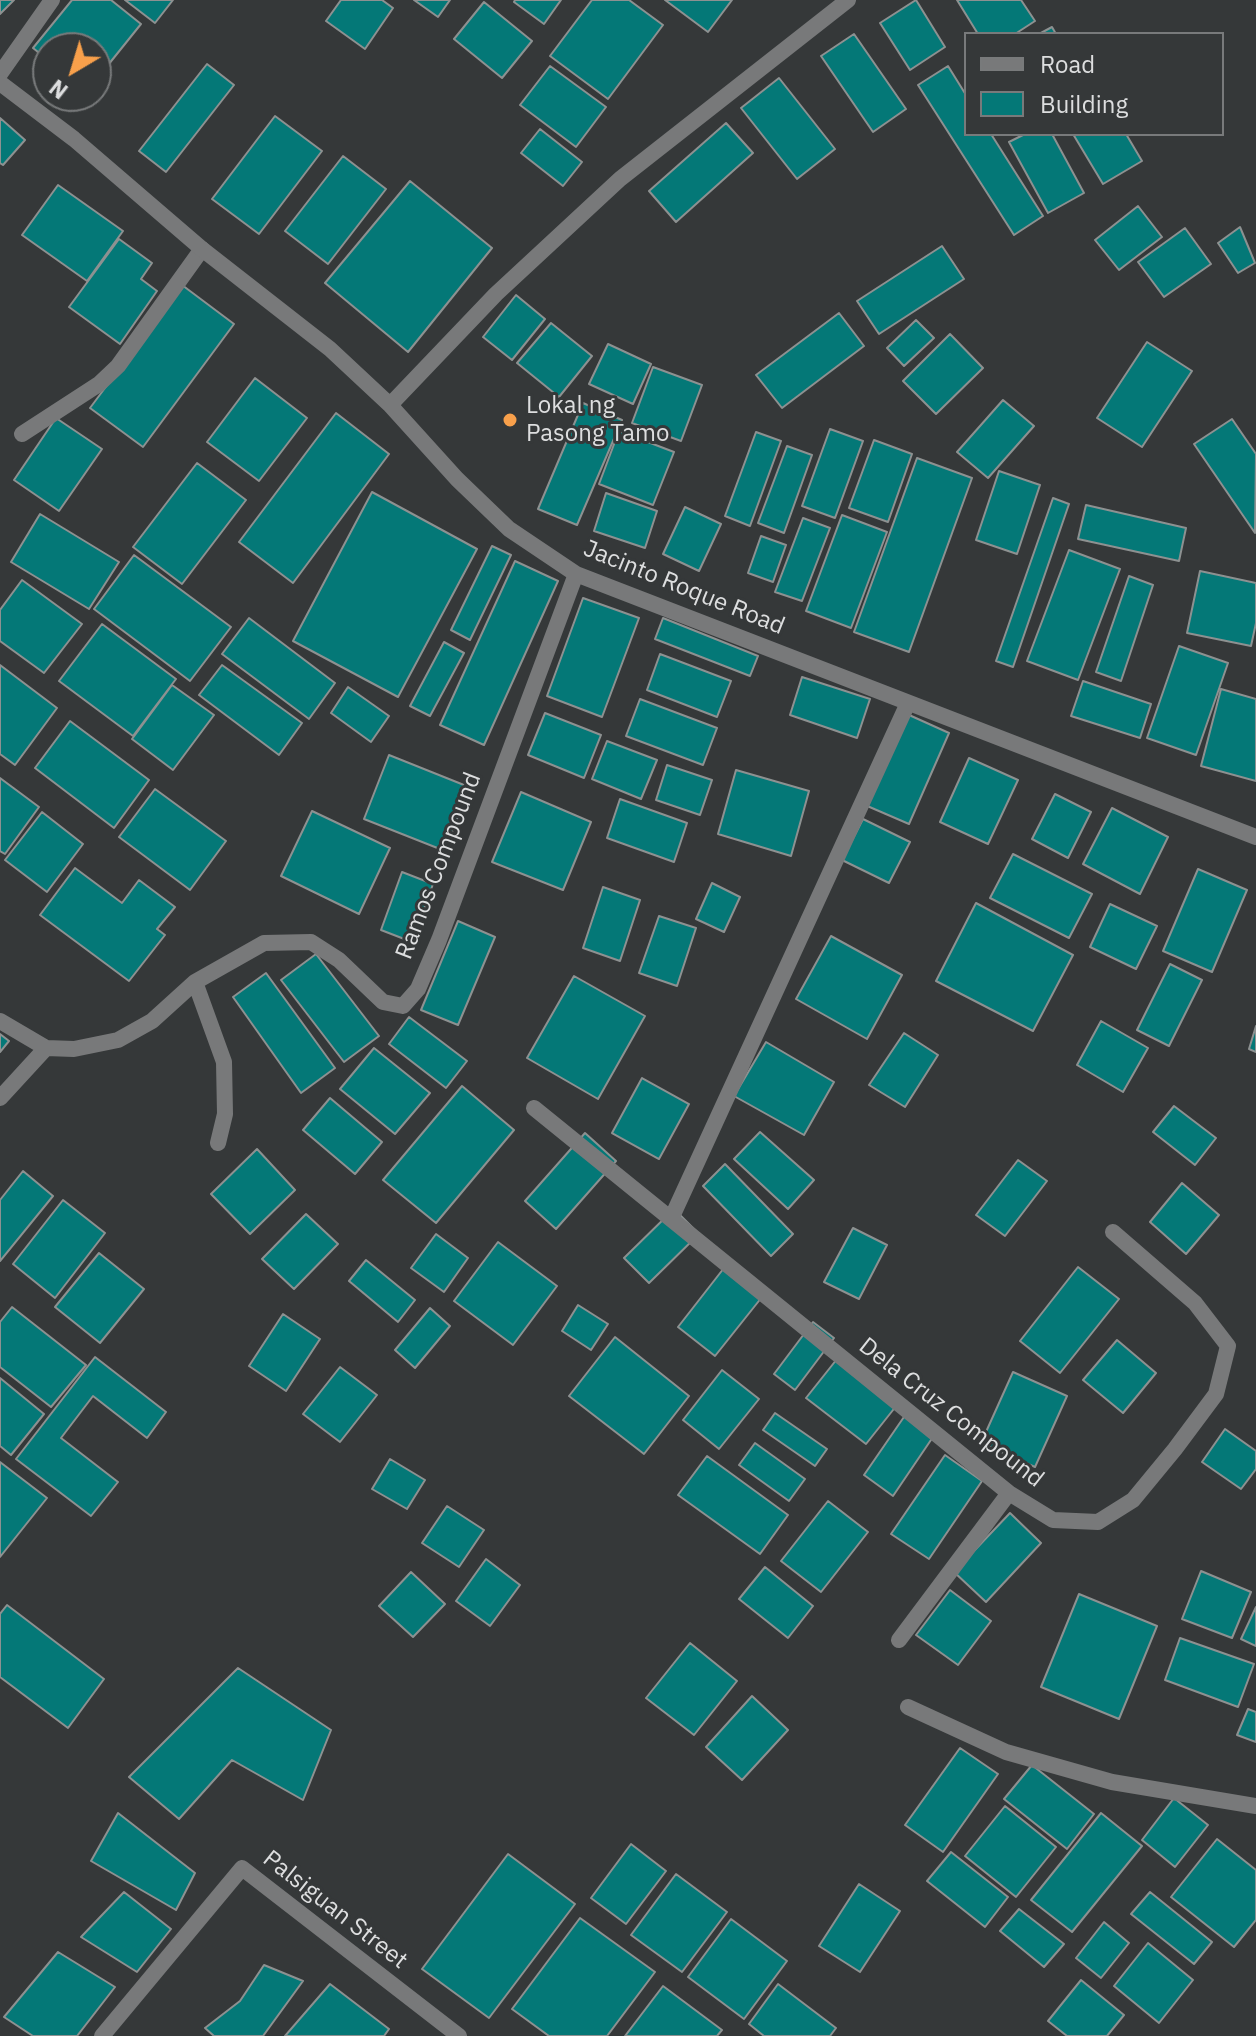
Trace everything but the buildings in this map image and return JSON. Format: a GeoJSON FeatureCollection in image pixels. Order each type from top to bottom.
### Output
{"type":"FeatureCollection","features":[{"type":"Feature","properties":{"kind":"street"},"geometry":{"type":"LineString","coordinates":[[0,74],[52,0]]}},
{"type":"Feature","properties":{"kind":"street"},"geometry":{"type":"LineString","coordinates":[[390,405],[496,294],[620,179],[848,0]]}},
{"type":"Feature","properties":{"kind":"street","name":"Jacinto Roque Road"},"geometry":{"type":"LineString","coordinates":[[0,83],[74,139],[202,249],[330,349],[390,405],[457,479],[509,529],[576,574],[1256,837]]}},
{"type":"Feature","properties":{"kind":"street"},"geometry":{"type":"LineString","coordinates":[[22,434],[99,384],[118,366],[202,249]]}},
{"type":"Feature","properties":{"kind":"street","name":"Ramos Compound"},"geometry":{"type":"LineString","coordinates":[[46,1048],[74,1049],[118,1040],[152,1021],[195,982],[264,943],[311,942],[339,960],[383,1002],[403,1006],[418,989],[439,940],[576,574]]}},
{"type":"Feature","properties":{"kind":"street"},"geometry":{"type":"LineString","coordinates":[[671,1219],[908,703]]}},
{"type":"Feature","properties":{"kind":"street"},"geometry":{"type":"LineString","coordinates":[[195,982],[224,1062],[225,1114],[218,1143]]}},
{"type":"Feature","properties":{"kind":"street"},"geometry":{"type":"LineString","coordinates":[[0,1021],[46,1048],[0,1098]]}},
{"type":"Feature","properties":{"kind":"street","name":"Dela Cruz Compound"},"geometry":{"type":"LineString","coordinates":[[534,1108],[1009,1493],[1053,1520],[1098,1522],[1133,1500],[1216,1394],[1228,1346],[1195,1303],[1113,1232]]}},
{"type":"Feature","properties":{"kind":"street"},"geometry":{"type":"LineString","coordinates":[[899,1640],[1009,1493]]}},
{"type":"Feature","properties":{"kind":"street"},"geometry":{"type":"LineString","coordinates":[[908,1707],[1006,1752],[1112,1782],[1256,1806]]}},
{"type":"Feature","properties":{"kind":"street","name":"Palsiguan Street"},"geometry":{"type":"LineString","coordinates":[[102,2036],[242,1868],[459,2036]]}},
{"type":"Feature","properties":{"kind":"place","name":"Lokal ng Pasong Tamo"},"geometry":{"type":"Point","coordinates":[510,420]}}]}
